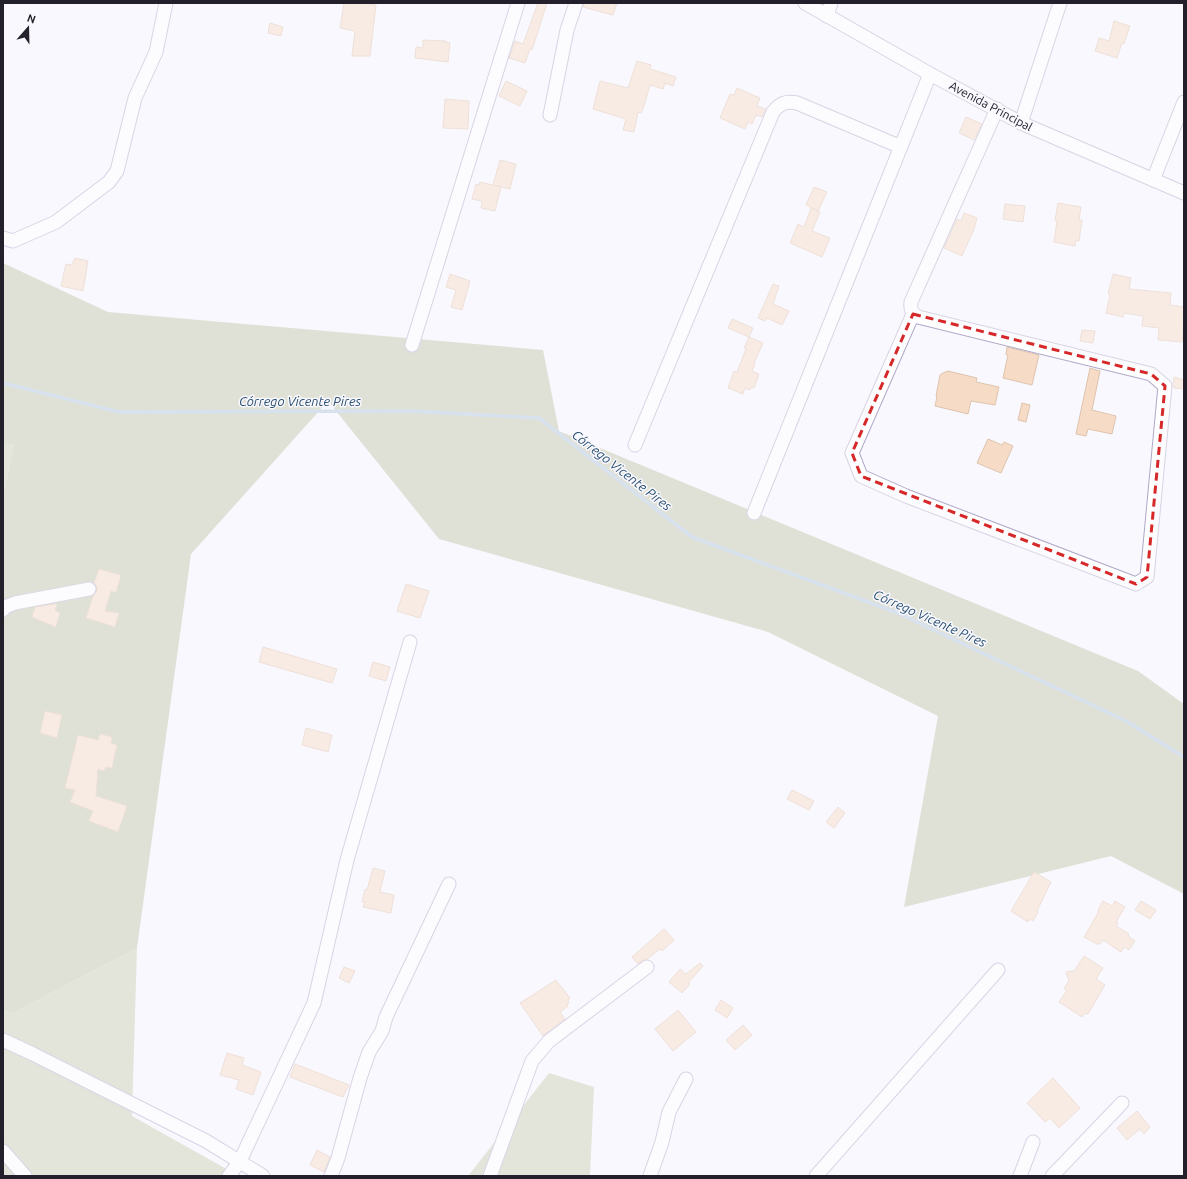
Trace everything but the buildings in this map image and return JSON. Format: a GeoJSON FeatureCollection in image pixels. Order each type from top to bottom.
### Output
{"type":"FeatureCollection","features":[{"type":"Feature","properties":{"kind":"street"},"geometry":{"type":"LineString","coordinates":[[8,239],[56,222],[109,182],[117,171],[135,98],[156,52],[166,3]]}},
{"type":"Feature","properties":{"kind":"street"},"geometry":{"type":"LineString","coordinates":[[412,345],[518,3]]}},
{"type":"Feature","properties":{"kind":"street"},"geometry":{"type":"LineString","coordinates":[[550,115],[567,30],[576,3]]}},
{"type":"Feature","properties":{"kind":"street","name":"Avenida Principal"},"geometry":{"type":"LineString","coordinates":[[805,3],[829,9],[930,74],[1021,123],[1184,193]]}},
{"type":"Feature","properties":{"kind":"street"},"geometry":{"type":"LineString","coordinates":[[1021,123],[1060,3]]}},
{"type":"Feature","properties":{"kind":"street"},"geometry":{"type":"LineString","coordinates":[[754,513],[930,74]]}},
{"type":"Feature","properties":{"kind":"street"},"geometry":{"type":"LineString","coordinates":[[636,445],[773,112],[779,105],[788,101],[797,102],[901,147]]}},
{"type":"Feature","properties":{"kind":"street"},"geometry":{"type":"LineString","coordinates":[[1153,180],[1184,102]]}},
{"type":"Feature","properties":{"kind":"street"},"geometry":{"type":"LineString","coordinates":[[913,314],[852,453],[861,476],[906,496],[1136,584],[1147,577],[1165,386],[1151,374],[918,317],[913,314],[910,308],[911,302],[997,110]]}},
{"type":"Feature","properties":{"kind":"street"},"geometry":{"type":"LineString","coordinates":[[3,610],[5,607],[15,603],[88,590]]}},
{"type":"Feature","properties":{"kind":"street"},"geometry":{"type":"LineString","coordinates":[[229,1176],[240,1161],[314,1003],[347,860],[410,642]]}},
{"type":"Feature","properties":{"kind":"street"},"geometry":{"type":"LineString","coordinates":[[331,1176],[338,1158],[360,1078],[369,1052],[382,1031],[386,1017],[449,884]]}},
{"type":"Feature","properties":{"kind":"street"},"geometry":{"type":"LineString","coordinates":[[490,1176],[532,1061],[549,1041],[647,967]]}},
{"type":"Feature","properties":{"kind":"street"},"geometry":{"type":"LineString","coordinates":[[816,1176],[998,970]]}},
{"type":"Feature","properties":{"kind":"street"},"geometry":{"type":"LineString","coordinates":[[3,1040],[206,1141],[263,1176]]}},
{"type":"Feature","properties":{"kind":"street"},"geometry":{"type":"LineString","coordinates":[[650,1176],[662,1142],[669,1112],[686,1079]]}},
{"type":"Feature","properties":{"kind":"street"},"geometry":{"type":"LineString","coordinates":[[1052,1176],[1122,1103]]}},
{"type":"Feature","properties":{"kind":"street"},"geometry":{"type":"LineString","coordinates":[[1020,1176],[1033,1142]]}},
{"type":"Feature","properties":{"kind":"street"},"geometry":{"type":"LineString","coordinates":[[3,1151],[25,1176]]}},
{"type":"Feature","properties":{"kind":"highlighted area"},"geometry":{"type":"Polygon","coordinates":[[[913,314],[1151,374],[1165,386],[1147,577],[1136,584],[861,476],[852,453],[913,314]]]}},
{"type":"Feature","properties":{"kind":"green space"},"geometry":{"type":"Polygon","coordinates":[[[3,263],[108,312],[543,350],[559,431],[1138,671],[1184,704],[1184,894],[1111,856],[904,907],[938,716],[768,632],[439,539],[328,401],[191,554],[137,948],[13,1013],[3,1011],[3,495],[14,444],[3,445],[3,263]]]}},
{"type":"Feature","properties":{"kind":"green space"},"geometry":{"type":"Polygon","coordinates":[[[14,444],[3,495],[3,445],[14,444]]]}},
{"type":"Feature","properties":{"kind":"green space"},"geometry":{"type":"Polygon","coordinates":[[[137,948],[132,1116],[239,1176],[3,1176],[3,1011],[13,1013],[137,948]]]}},
{"type":"Feature","properties":{"kind":"green space"},"geometry":{"type":"Polygon","coordinates":[[[549,1073],[594,1087],[590,1176],[468,1176],[549,1073]]]}},
{"type":"Feature","properties":{"kind":"waterway","name":"Córrego Vicente Pires"},"geometry":{"type":"LineString","coordinates":[[3,383],[119,412],[412,411],[539,418],[692,537],[898,613],[1126,721],[1184,757]]}}]}
